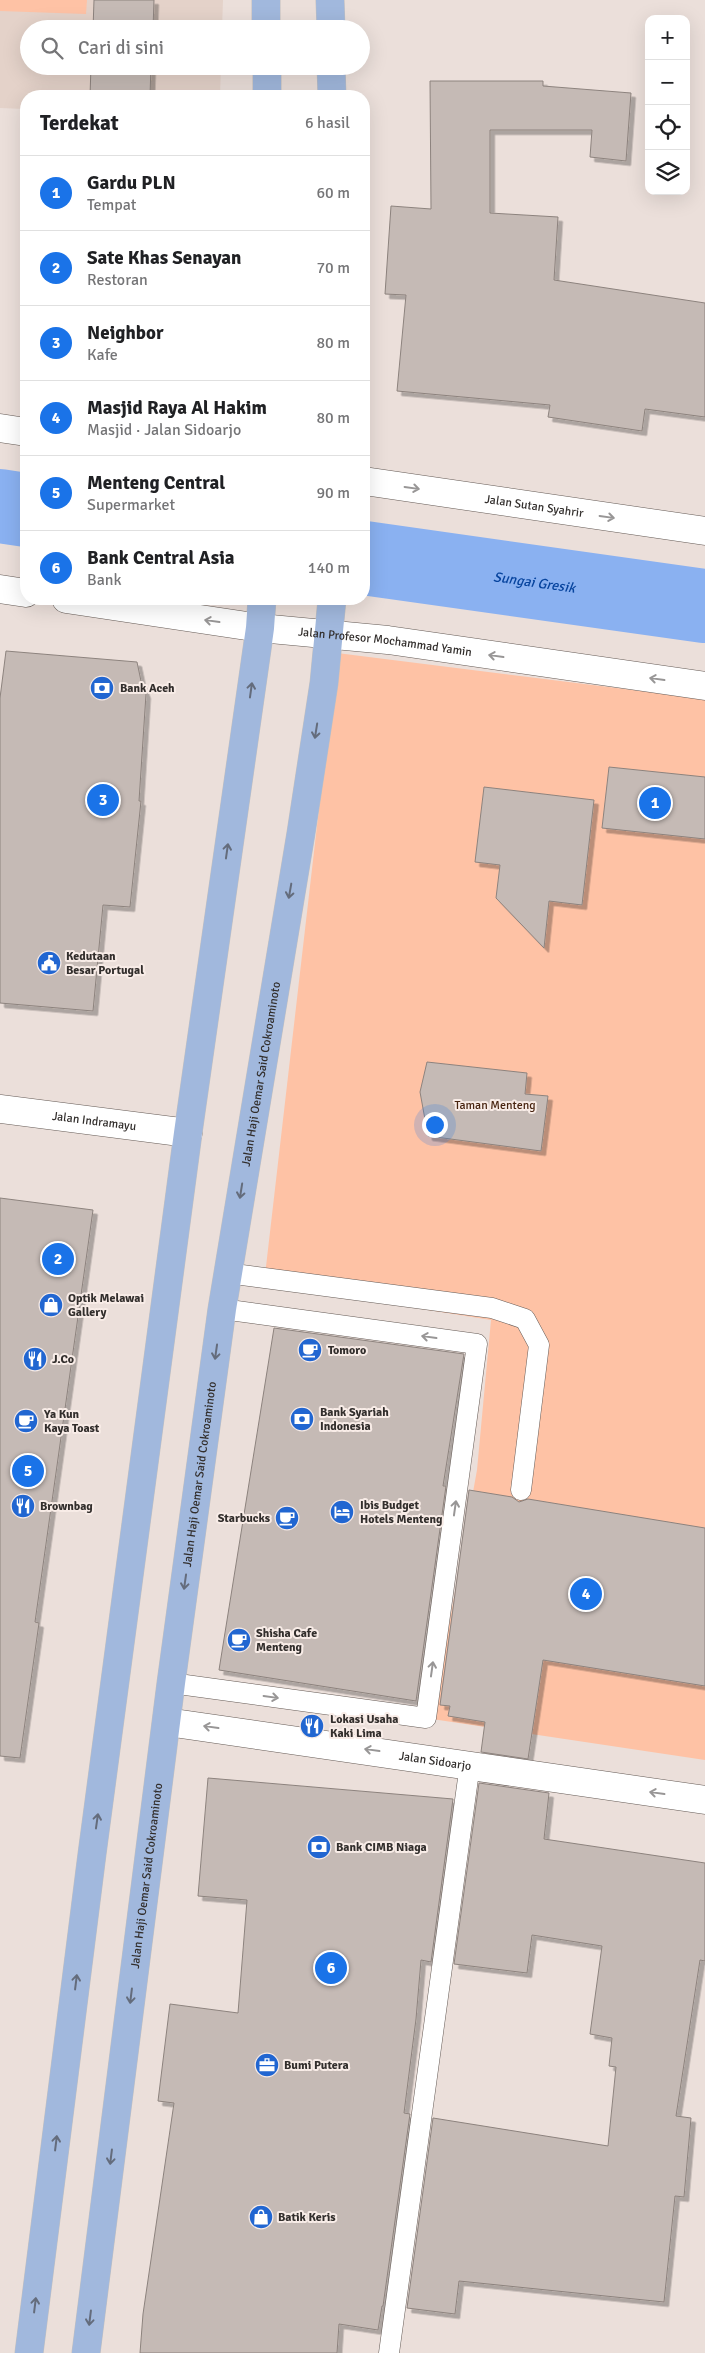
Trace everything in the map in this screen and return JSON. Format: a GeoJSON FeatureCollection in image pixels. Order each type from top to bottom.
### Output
{"type":"FeatureCollection","features":[{"type":"Feature","properties":{"kind":"main road"},"geometry":{"type":"LineString","coordinates":[[266,0],[266,20]]}},
{"type":"Feature","properties":{"kind":"main road"},"geometry":{"type":"LineString","coordinates":[[330,0],[331,20]]}},
{"type":"Feature","properties":{"kind":"main road"},"geometry":{"type":"LineString","coordinates":[[267,75],[267,90]]}},
{"type":"Feature","properties":{"kind":"main road"},"geometry":{"type":"LineString","coordinates":[[331,75],[332,90]]}},
{"type":"Feature","properties":{"kind":"main road"},"geometry":{"type":"LineString","coordinates":[[29,2353],[92,1854],[188,1133],[261,613]]}},
{"type":"Feature","properties":{"kind":"main road","name":"Jalan Haji Oemar Said Cokroaminoto"},"geometry":{"type":"LineString","coordinates":[[86,2353],[171,1683],[222,1309],[302,823],[331,617]]}},
{"type":"Feature","properties":{"kind":"street"},"geometry":{"type":"LineString","coordinates":[[0,428],[20,431]]}},
{"type":"Feature","properties":{"kind":"street","name":"Jalan Sutan Syahrir"},"geometry":{"type":"LineString","coordinates":[[370,482],[705,531]]}},
{"type":"Feature","properties":{"kind":"street"},"geometry":{"type":"LineString","coordinates":[[0,589],[20,592]]}},
{"type":"Feature","properties":{"kind":"street","name":"Jalan Profesor Mochammad Yamin"},"geometry":{"type":"LineString","coordinates":[[150,605],[331,617],[388,640],[705,686]]}},
{"type":"Feature","properties":{"kind":"street","name":"Jalan Indramayu"},"geometry":{"type":"LineString","coordinates":[[0,1109],[188,1133]]}},
{"type":"Feature","properties":{"kind":"street","name":"Jalan Sidoarjo"},"geometry":{"type":"LineString","coordinates":[[167,1722],[470,1764],[705,1800]]}},
{"type":"Feature","properties":{"kind":"lane"},"geometry":{"type":"LineString","coordinates":[[228,1273],[492,1308],[525,1319],[539,1345],[521,1490]]}},
{"type":"Feature","properties":{"kind":"lane"},"geometry":{"type":"LineString","coordinates":[[171,1683],[426,1718],[477,1344],[222,1309]]}},
{"type":"Feature","properties":{"kind":"lane"},"geometry":{"type":"LineString","coordinates":[[390,2353],[470,1764]]}},
{"type":"Feature","properties":{"kind":"shaded area"},"geometry":{"type":"Polygon","coordinates":[[[0,0],[223,0],[222,20],[20,20],[20,75],[221,75],[220,90],[20,90],[20,109],[0,108],[0,0]]]}},
{"type":"Feature","properties":{"kind":"green space"},"geometry":{"type":"Polygon","coordinates":[[[0,0],[87,0],[86,14],[0,11],[0,0]]]}},
{"type":"Feature","properties":{"kind":"green space","name":"Taman Menteng"},"geometry":{"type":"Polygon","coordinates":[[[337,653],[705,699],[705,1760],[432,1719],[477,1470],[491,1320],[264,1284],[337,653]]]}},
{"type":"Feature","properties":{"kind":"building"},"geometry":{"type":"Polygon","coordinates":[[[94,0],[154,0],[153,20],[93,20],[94,0]]]}},
{"type":"Feature","properties":{"kind":"building"},"geometry":{"type":"Polygon","coordinates":[[[91,75],[151,75],[150,90],[90,90],[91,75]]]}},
{"type":"Feature","properties":{"kind":"building"},"geometry":{"type":"Polygon","coordinates":[[[430,81],[543,81],[543,86],[631,93],[626,161],[590,157],[592,130],[490,130],[490,213],[558,217],[554,280],[705,303],[705,417],[645,409],[642,431],[548,417],[550,405],[397,391],[406,295],[385,294],[391,206],[431,209],[430,81]]]}},
{"type":"Feature","properties":{"kind":"building"},"geometry":{"type":"Polygon","coordinates":[[[6,651],[137,662],[146,694],[139,801],[141,801],[130,907],[103,905],[93,1011],[0,1003],[0,698],[6,651]]]}},
{"type":"Feature","properties":{"kind":"building"},"geometry":{"type":"Polygon","coordinates":[[[609,767],[705,777],[705,839],[602,828],[609,767]]]}},
{"type":"Feature","properties":{"kind":"building"},"geometry":{"type":"Polygon","coordinates":[[[484,787],[594,800],[582,905],[549,901],[544,948],[496,898],[500,865],[475,862],[484,787]]]}},
{"type":"Feature","properties":{"kind":"building"},"geometry":{"type":"Polygon","coordinates":[[[427,1062],[527,1073],[525,1094],[548,1096],[541,1151],[428,1136],[420,1092],[427,1062]]]}},
{"type":"Feature","properties":{"kind":"building"},"geometry":{"type":"Polygon","coordinates":[[[0,1198],[93,1210],[35,1622],[39,1623],[20,1758],[0,1756],[0,1198]]]}},
{"type":"Feature","properties":{"kind":"building","name":"Ibis Budget Hotels Menteng"},"geometry":{"type":"Polygon","coordinates":[[[274,1328],[464,1354],[443,1486],[446,1486],[416,1701],[219,1670],[274,1328]]]}},
{"type":"Feature","properties":{"kind":"building"},"geometry":{"type":"Polygon","coordinates":[[[469,1490],[512,1497],[519,1502],[528,1499],[705,1528],[705,1686],[543,1660],[528,1759],[481,1752],[485,1722],[448,1716],[450,1706],[440,1705],[469,1490]]]}},
{"type":"Feature","properties":{"kind":"building"},"geometry":{"type":"Polygon","coordinates":[[[208,1778],[453,1799],[431,1962],[421,1960],[416,2019],[404,2113],[410,2114],[378,2330],[339,2324],[337,2353],[140,2353],[143,2314],[174,2103],[158,2101],[170,2004],[238,2013],[247,1900],[198,1896],[208,1778]]]}},
{"type":"Feature","properties":{"kind":"building"},"geometry":{"type":"Polygon","coordinates":[[[479,1783],[549,1793],[544,1839],[705,1863],[705,1961],[700,1960],[676,2116],[691,2118],[684,2197],[675,2196],[664,2302],[459,2281],[455,2314],[407,2308],[433,2118],[608,2146],[616,2067],[609,2066],[612,2038],[590,2034],[602,1946],[532,1935],[527,1973],[454,1964],[479,1783]]]}},
{"type":"Feature","properties":{"kind":"waterway","name":"Sungai Gresik"},"geometry":{"type":"LineString","coordinates":[[0,506],[20,509]]}},
{"type":"Feature","properties":{"kind":"waterway","name":"Sungai Gresik"},"geometry":{"type":"LineString","coordinates":[[370,559],[705,606]]}},
{"type":"Feature","properties":{"kind":"place","name":"Bank Aceh"},"geometry":{"type":"Point","coordinates":[102,688]}},
{"type":"Feature","properties":{"kind":"place","name":"Neighbor"},"geometry":{"type":"Point","coordinates":[103,800]}},
{"type":"Feature","properties":{"kind":"place","name":"Gardu PLN"},"geometry":{"type":"Point","coordinates":[655,803]}},
{"type":"Feature","properties":{"kind":"place","name":"Kedutaan Besar Portugal"},"geometry":{"type":"Point","coordinates":[49,963]}},
{"type":"Feature","properties":{"kind":"place","name":"Sate Khas Senayan"},"geometry":{"type":"Point","coordinates":[58,1259]}},
{"type":"Feature","properties":{"kind":"place","name":"Optik Melawai Gallery"},"geometry":{"type":"Point","coordinates":[51,1305]}},
{"type":"Feature","properties":{"kind":"place","name":"Tomoro"},"geometry":{"type":"Point","coordinates":[310,1350]}},
{"type":"Feature","properties":{"kind":"place","name":"J.Co"},"geometry":{"type":"Point","coordinates":[35,1359]}},
{"type":"Feature","properties":{"kind":"place","name":"Bank Syariah Indonesia"},"geometry":{"type":"Point","coordinates":[302,1419]}},
{"type":"Feature","properties":{"kind":"place","name":"Ya Kun Kaya Toast"},"geometry":{"type":"Point","coordinates":[26,1421]}},
{"type":"Feature","properties":{"kind":"place","name":"Menteng Central"},"geometry":{"type":"Point","coordinates":[28,1471]}},
{"type":"Feature","properties":{"kind":"place","name":"Brownbag"},"geometry":{"type":"Point","coordinates":[23,1506]}},
{"type":"Feature","properties":{"kind":"place","name":"Ibis Budget Hotels Menteng"},"geometry":{"type":"Point","coordinates":[342,1512]}},
{"type":"Feature","properties":{"kind":"place","name":"Starbucks"},"geometry":{"type":"Point","coordinates":[287,1518]}},
{"type":"Feature","properties":{"kind":"place","name":"Masjid Raya Al Hakim"},"geometry":{"type":"Point","coordinates":[586,1594]}},
{"type":"Feature","properties":{"kind":"place","name":"Shisha Cafe Menteng"},"geometry":{"type":"Point","coordinates":[239,1640]}},
{"type":"Feature","properties":{"kind":"place","name":"Lokasi Usaha Kaki Lima"},"geometry":{"type":"Point","coordinates":[312,1726]}},
{"type":"Feature","properties":{"kind":"place","name":"Bank CIMB Niaga"},"geometry":{"type":"Point","coordinates":[319,1847]}},
{"type":"Feature","properties":{"kind":"place","name":"Bank Central Asia"},"geometry":{"type":"Point","coordinates":[331,1968]}},
{"type":"Feature","properties":{"kind":"place","name":"Bumi Putera"},"geometry":{"type":"Point","coordinates":[267,2065]}},
{"type":"Feature","properties":{"kind":"place","name":"Batik Keris"},"geometry":{"type":"Point","coordinates":[261,2217]}}]}
